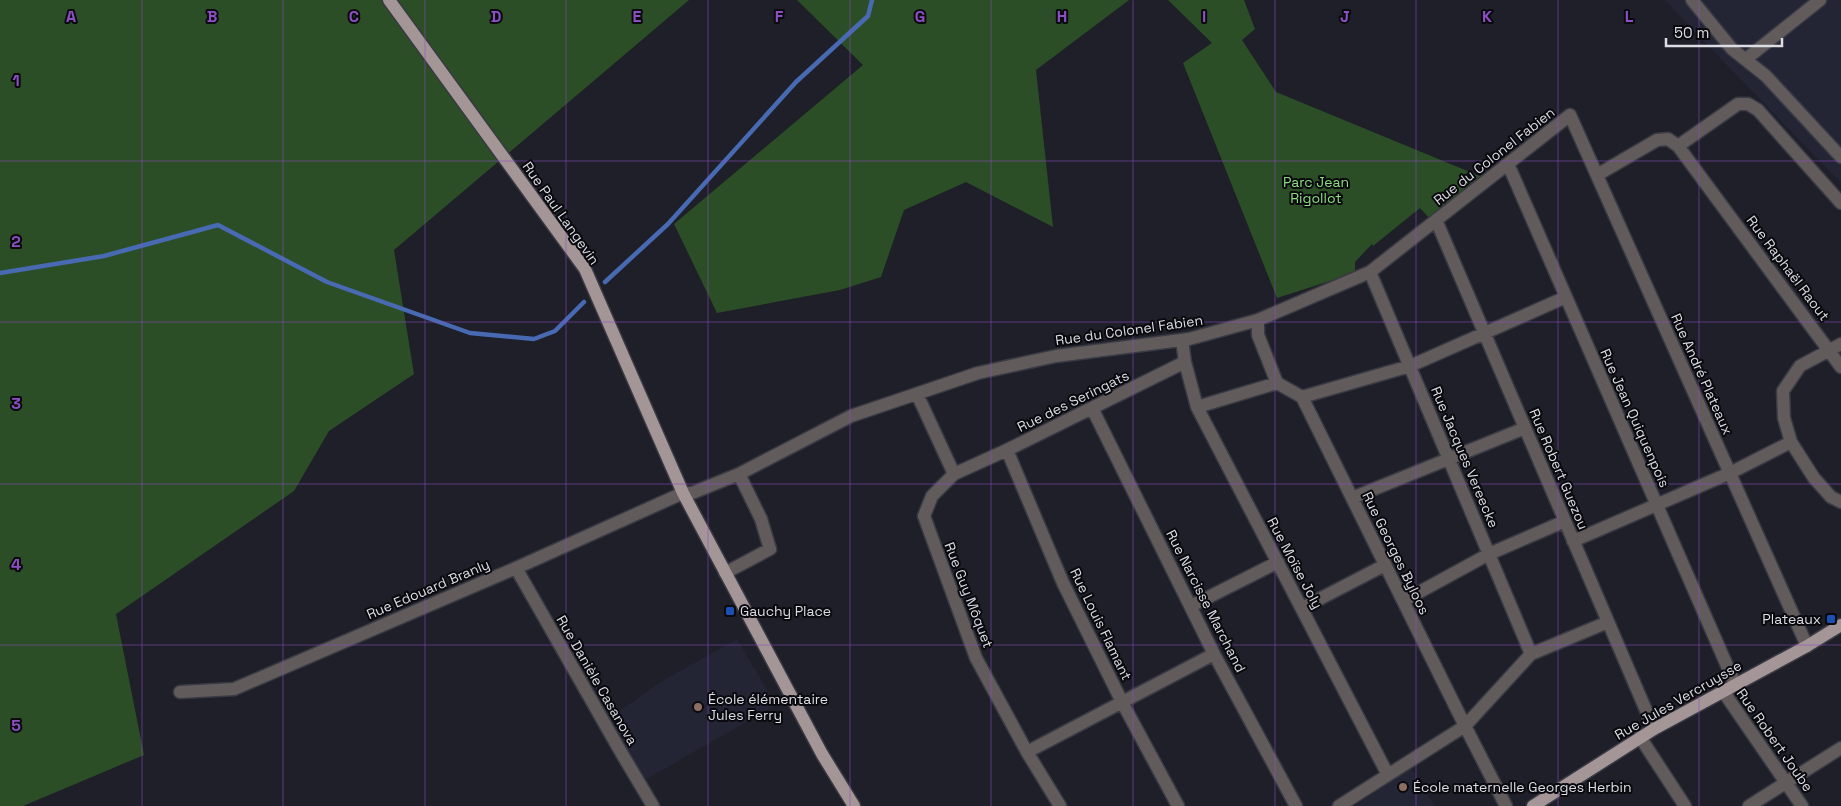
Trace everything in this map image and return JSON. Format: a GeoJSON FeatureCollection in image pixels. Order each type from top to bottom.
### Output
{"type":"FeatureCollection","features":[{"type":"Feature","properties":{"kind":"main road","name":"Rue Paul Langevin"},"geometry":{"type":"LineString","coordinates":[[389,0],[585,269],[683,493],[822,754],[854,806]]}},
{"type":"Feature","properties":{"kind":"main road","name":"Rue Jules Vercruysse"},"geometry":{"type":"LineString","coordinates":[[1532,806],[1640,737],[1807,646],[1841,625]]}},
{"type":"Feature","properties":{"kind":"street"},"geometry":{"type":"LineString","coordinates":[[1692,0],[1732,49],[1766,76],[1841,157]]}},
{"type":"Feature","properties":{"kind":"street"},"geometry":{"type":"LineString","coordinates":[[1746,59],[1820,0]]}},
{"type":"Feature","properties":{"kind":"street"},"geometry":{"type":"LineString","coordinates":[[1597,175],[1657,140],[1668,139],[1678,146],[1738,104],[1748,104],[1758,110],[1841,203]]}},
{"type":"Feature","properties":{"kind":"street","name":"Rue du Colonel Fabien"},"geometry":{"type":"LineString","coordinates":[[683,493],[692,493],[739,474],[851,416],[978,373],[1056,356],[1182,340],[1258,320],[1370,272],[1570,115]]}},
{"type":"Feature","properties":{"kind":"street","name":"Rue André Plateaux"},"geometry":{"type":"LineString","coordinates":[[1570,115],[1807,646]]}},
{"type":"Feature","properties":{"kind":"street","name":"Rue Raphaël Raout"},"geometry":{"type":"LineString","coordinates":[[1678,146],[1836,347],[1841,367]]}},
{"type":"Feature","properties":{"kind":"street","name":"Rue Jean Quiquenpois"},"geometry":{"type":"LineString","coordinates":[[1508,164],[1735,684]]}},
{"type":"Feature","properties":{"kind":"street","name":"Rue Robert Guezou"},"geometry":{"type":"LineString","coordinates":[[1436,220],[1654,729]]}},
{"type":"Feature","properties":{"kind":"street","name":"Rue Jacques Vereecke"},"geometry":{"type":"LineString","coordinates":[[1370,272],[1532,654]]}},
{"type":"Feature","properties":{"kind":"street"},"geometry":{"type":"LineString","coordinates":[[1258,320],[1258,335],[1277,383],[1302,397],[1410,366],[1566,297]]}},
{"type":"Feature","properties":{"kind":"street"},"geometry":{"type":"LineString","coordinates":[[1182,340],[1185,362]]}},
{"type":"Feature","properties":{"kind":"street"},"geometry":{"type":"LineString","coordinates":[[1836,347],[1800,366],[1783,391],[1784,418],[1791,442],[1814,478],[1831,497],[1841,502]]}},
{"type":"Feature","properties":{"kind":"street","name":"Rue Moïse Joly"},"geometry":{"type":"LineString","coordinates":[[1185,362],[1197,407],[1388,775]]}},
{"type":"Feature","properties":{"kind":"street","name":"Rue des Seringats"},"geometry":{"type":"LineString","coordinates":[[954,474],[1007,450],[1185,362]]}},
{"type":"Feature","properties":{"kind":"street"},"geometry":{"type":"LineString","coordinates":[[1197,407],[1277,383]]}},
{"type":"Feature","properties":{"kind":"street"},"geometry":{"type":"LineString","coordinates":[[916,394],[954,474]]}},
{"type":"Feature","properties":{"kind":"street","name":"Rue Georges Byloos"},"geometry":{"type":"LineString","coordinates":[[1302,397],[1506,806]]}},
{"type":"Feature","properties":{"kind":"street","name":"Rue Narcisse Marchand"},"geometry":{"type":"LineString","coordinates":[[1092,408],[1214,654],[1296,806]]}},
{"type":"Feature","properties":{"kind":"street"},"geometry":{"type":"LineString","coordinates":[[1352,498],[1525,428]]}},
{"type":"Feature","properties":{"kind":"street"},"geometry":{"type":"LineString","coordinates":[[1574,541],[1730,473],[1791,442]]}},
{"type":"Feature","properties":{"kind":"street","name":"Rue Louis Flamant"},"geometry":{"type":"LineString","coordinates":[[1007,450],[1064,583],[1122,702],[1178,806]]}},
{"type":"Feature","properties":{"kind":"street"},"geometry":{"type":"LineString","coordinates":[[725,573],[770,549],[761,519],[739,474]]}},
{"type":"Feature","properties":{"kind":"street","name":"Rue Guy Môquet"},"geometry":{"type":"LineString","coordinates":[[954,474],[932,496],[924,516],[976,658],[1027,752],[1060,806]]}},
{"type":"Feature","properties":{"kind":"street","name":"Rue Edouard Branly"},"geometry":{"type":"LineString","coordinates":[[180,692],[234,689],[516,568],[683,493]]}},
{"type":"Feature","properties":{"kind":"street"},"geometry":{"type":"LineString","coordinates":[[1403,601],[1489,554],[1565,521]]}},
{"type":"Feature","properties":{"kind":"street"},"geometry":{"type":"LineString","coordinates":[[1191,606],[1278,562]]}},
{"type":"Feature","properties":{"kind":"street"},"geometry":{"type":"LineString","coordinates":[[1302,608],[1385,564]]}},
{"type":"Feature","properties":{"kind":"street","name":"Rue Danièle Casanova"},"geometry":{"type":"LineString","coordinates":[[516,568],[653,806]]}},
{"type":"Feature","properties":{"kind":"street"},"geometry":{"type":"LineString","coordinates":[[1339,806],[1465,726],[1532,654],[1608,622]]}},
{"type":"Feature","properties":{"kind":"street"},"geometry":{"type":"LineString","coordinates":[[1027,752],[1214,654]]}},
{"type":"Feature","properties":{"kind":"street","name":"Rue Robert Joube"},"geometry":{"type":"LineString","coordinates":[[1723,691],[1802,806]]}},
{"type":"Feature","properties":{"kind":"street"},"geometry":{"type":"LineString","coordinates":[[1640,737],[1686,806]]}},
{"type":"Feature","properties":{"kind":"street"},"geometry":{"type":"LineString","coordinates":[[1749,806],[1841,748]]}},
{"type":"Feature","properties":{"kind":"shaded area"},"geometry":{"type":"Polygon","coordinates":[[[1665,0],[1841,0],[1841,183],[1690,27],[1665,0]]]}},
{"type":"Feature","properties":{"kind":"shaded area","name":"École élémentaire Jules Ferry"},"geometry":{"type":"Polygon","coordinates":[[[737,639],[776,705],[645,780],[615,729],[617,726],[609,715],[621,710],[659,683],[737,639]]]}},
{"type":"Feature","properties":{"kind":"shaded area","name":"École maternelle Georges Herbin"},"geometry":{"type":"Polygon","coordinates":[[[1411,768],[1435,806],[1355,806],[1411,768]]]}},
{"type":"Feature","properties":{"kind":"green space"},"geometry":{"type":"Polygon","coordinates":[[[0,0],[689,0],[394,250],[414,374],[329,431],[294,491],[116,614],[144,755],[23,806],[0,806],[0,0]]]}},
{"type":"Feature","properties":{"kind":"green space"},"geometry":{"type":"Polygon","coordinates":[[[797,0],[1129,0],[1036,70],[1053,227],[966,182],[904,210],[881,277],[840,290],[717,313],[674,224],[863,65],[797,0]]]}},
{"type":"Feature","properties":{"kind":"green space","name":"Parc Jean Rigollot"},"geometry":{"type":"Polygon","coordinates":[[[1168,0],[1244,0],[1255,29],[1242,40],[1276,92],[1482,177],[1430,219],[1420,208],[1373,246],[1372,244],[1355,262],[1355,273],[1277,298],[1183,63],[1212,43],[1168,0]]]}},
{"type":"Feature","properties":{"kind":"waterway"},"geometry":{"type":"LineString","coordinates":[[605,282],[668,224],[796,82],[868,16],[872,0]]}},
{"type":"Feature","properties":{"kind":"waterway"},"geometry":{"type":"LineString","coordinates":[[0,273],[104,256],[218,225],[327,282],[470,333],[534,339],[555,331],[584,302]]}},
{"type":"Feature","properties":{"kind":"place","name":"Gauchy Place"},"geometry":{"type":"Point","coordinates":[730,611]}},
{"type":"Feature","properties":{"kind":"place","name":"Plateaux"},"geometry":{"type":"Point","coordinates":[1831,619]}},
{"type":"Feature","properties":{"kind":"place","name":"École élémentaire Jules Ferry"},"geometry":{"type":"Point","coordinates":[698,707]}},
{"type":"Feature","properties":{"kind":"place","name":"École maternelle Georges Herbin"},"geometry":{"type":"Point","coordinates":[1403,787]}}]}
